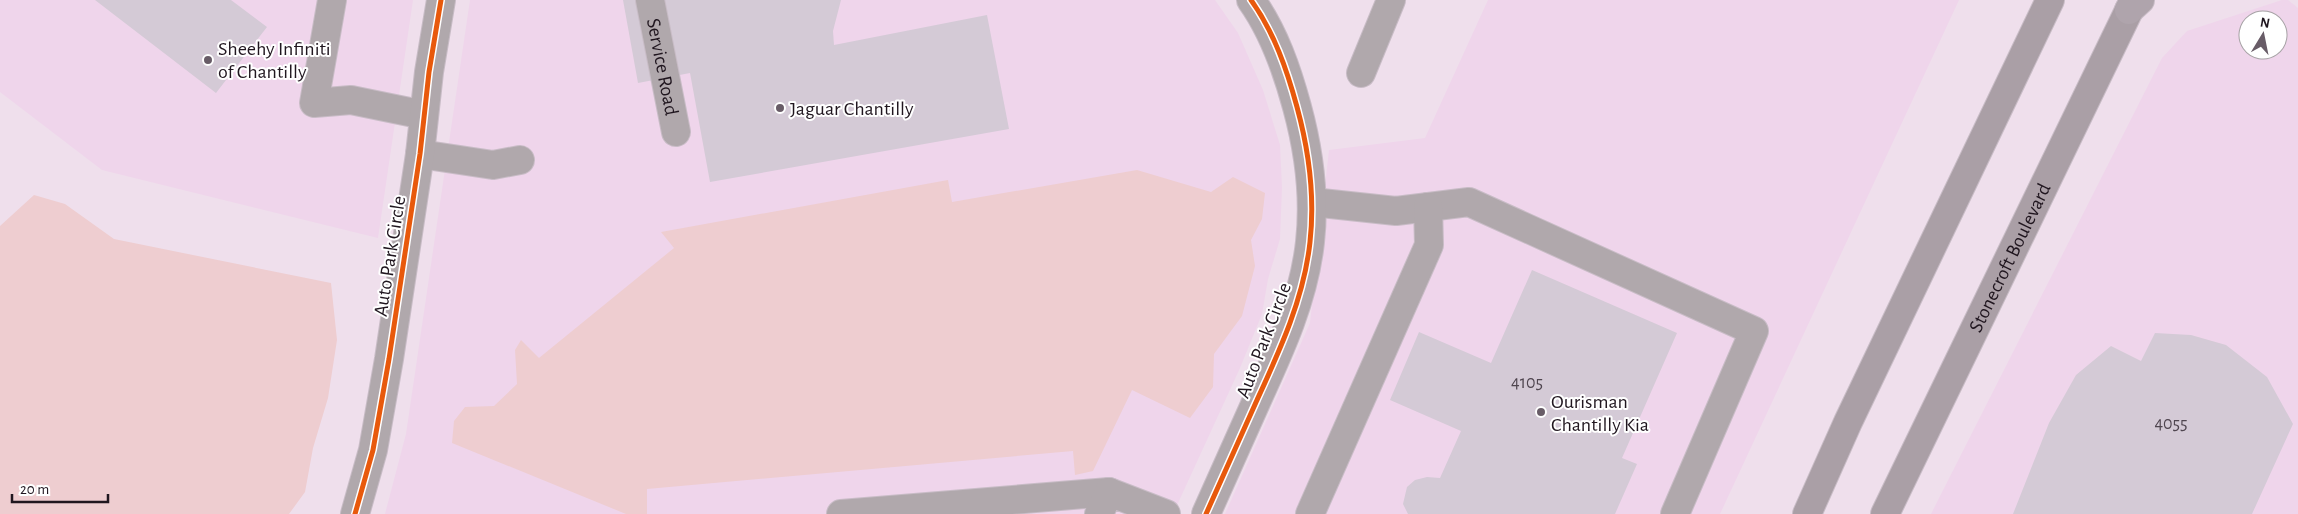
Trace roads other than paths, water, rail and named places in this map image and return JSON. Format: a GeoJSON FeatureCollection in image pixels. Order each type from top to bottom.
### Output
{"type":"FeatureCollection","features":[{"type":"Feature","properties":{"kind":"main road"},"geometry":{"type":"LineString","coordinates":[[1807,514],[1848,422],[2050,0]]}},
{"type":"Feature","properties":{"kind":"main road","name":"Stonecroft Boulevard"},"geometry":{"type":"LineString","coordinates":[[1885,514],[2134,3]]}},
{"type":"Feature","properties":{"kind":"street"},"geometry":{"type":"LineString","coordinates":[[332,0],[314,103],[351,100],[424,115]]}},
{"type":"Feature","properties":{"kind":"street","name":"Auto Park Circle"},"geometry":{"type":"LineString","coordinates":[[355,514],[373,450],[389,359],[441,0]]}},
{"type":"Feature","properties":{"kind":"street","name":"Service Road"},"geometry":{"type":"LineString","coordinates":[[650,0],[676,132]]}},
{"type":"Feature","properties":{"kind":"street","name":"Auto Park Circle"},"geometry":{"type":"LineString","coordinates":[[1206,514],[1291,320],[1302,284],[1310,243],[1312,202],[1304,133],[1286,64],[1251,0]]}},
{"type":"Feature","properties":{"kind":"street"},"geometry":{"type":"LineString","coordinates":[[1361,74],[1391,0]]}},
{"type":"Feature","properties":{"kind":"street"},"geometry":{"type":"LineString","coordinates":[[420,154],[493,165],[520,160]]}},
{"type":"Feature","properties":{"kind":"street"},"geometry":{"type":"LineString","coordinates":[[1312,202],[1396,211],[1469,202],[1754,331],[1675,514]]}},
{"type":"Feature","properties":{"kind":"street"},"geometry":{"type":"LineString","coordinates":[[1310,514],[1429,245],[1428,207]]}},
{"type":"Feature","properties":{"kind":"street"},"geometry":{"type":"LineString","coordinates":[[841,514],[1104,503],[1166,514]]}},
{"type":"Feature","properties":{"kind":"place","name":"Sheehy Infiniti of Chantilly"},"geometry":{"type":"Point","coordinates":[208,60]}},
{"type":"Feature","properties":{"kind":"place","name":"Jaguar Chantilly"},"geometry":{"type":"Point","coordinates":[780,108]}},
{"type":"Feature","properties":{"kind":"place","name":"Ourisman Chantilly Kia"},"geometry":{"type":"Point","coordinates":[1541,412]}}]}
